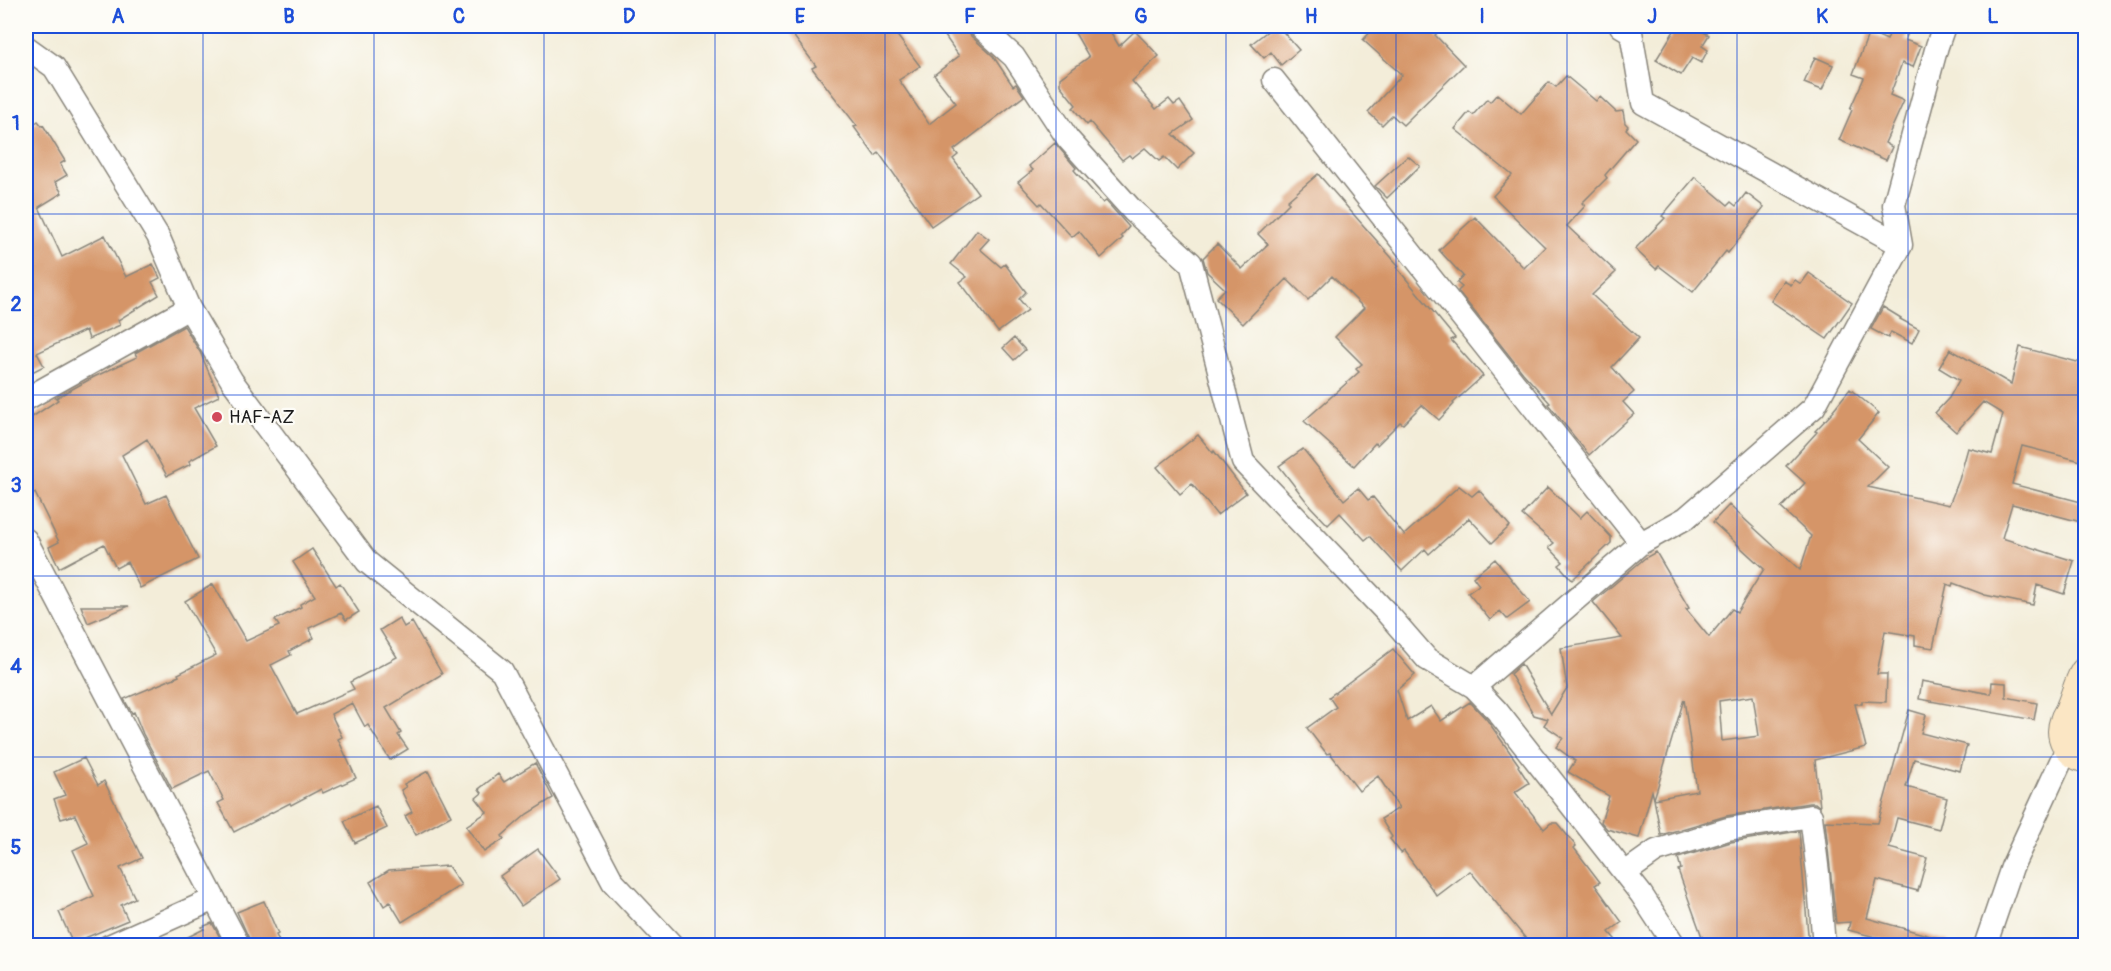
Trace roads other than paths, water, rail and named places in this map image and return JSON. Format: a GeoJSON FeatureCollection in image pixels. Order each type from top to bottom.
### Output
{"type":"FeatureCollection","features":[{"type":"Feature","properties":{"kind":"street"},"geometry":{"type":"LineString","coordinates":[[980,26],[1014,57],[1068,139],[1133,210],[1191,263],[1243,462],[1388,613],[1427,659],[1474,687],[1497,711],[1641,894],[1675,945]]}},
{"type":"Feature","properties":{"kind":"street"},"geometry":{"type":"LineString","coordinates":[[1621,26],[1631,32],[1643,103],[1901,245]]}},
{"type":"Feature","properties":{"kind":"street"},"geometry":{"type":"LineString","coordinates":[[1474,687],[1641,543],[1686,519],[1814,407],[1901,245],[1894,205],[1944,26]]}},
{"type":"Feature","properties":{"kind":"street"},"geometry":{"type":"LineString","coordinates":[[26,47],[54,67],[158,236],[189,308],[232,381],[367,562],[502,671],[613,882],[672,945]]}},
{"type":"Feature","properties":{"kind":"street"},"geometry":{"type":"LineString","coordinates":[[1274,80],[1641,543]]}},
{"type":"Feature","properties":{"kind":"street"},"geometry":{"type":"LineString","coordinates":[[26,399],[189,308]]}},
{"type":"Feature","properties":{"kind":"street"},"geometry":{"type":"LineString","coordinates":[[26,540],[239,945]]}},
{"type":"Feature","properties":{"kind":"street"},"geometry":{"type":"LineString","coordinates":[[1985,945],[2012,867],[2077,751],[2063,732],[2067,717],[2079,707],[2080,684],[2085,673]]}},
{"type":"Feature","properties":{"kind":"street"},"geometry":{"type":"LineString","coordinates":[[1625,873],[1656,851],[1728,829],[1812,816],[1824,945]]}},
{"type":"Feature","properties":{"kind":"street"},"geometry":{"type":"LineString","coordinates":[[109,945],[214,899]]}},
{"type":"Feature","properties":{"kind":"place","name":"HAF-AZ"},"geometry":{"type":"Point","coordinates":[217,417]}}]}
